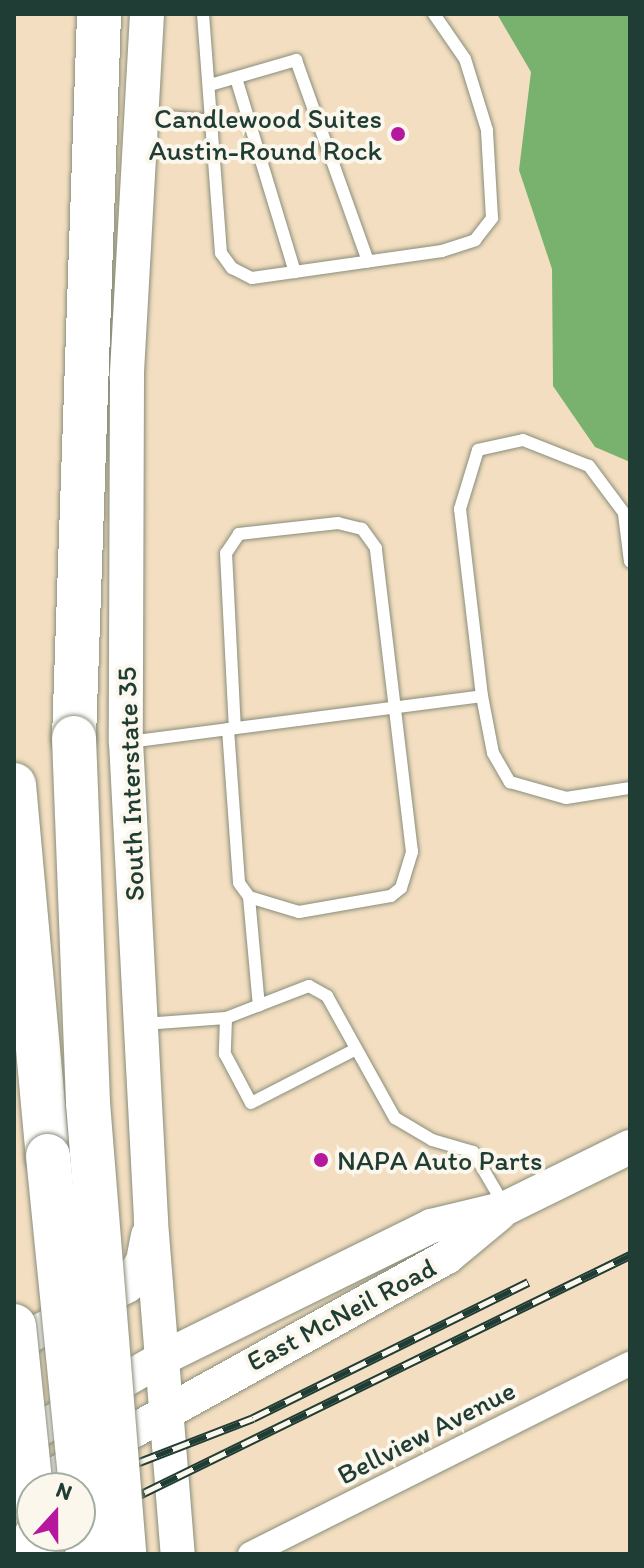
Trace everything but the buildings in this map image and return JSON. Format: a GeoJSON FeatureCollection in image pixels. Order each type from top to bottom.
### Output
{"type":"FeatureCollection","features":[{"type":"Feature","properties":{"kind":"highway"},"geometry":{"type":"LineString","coordinates":[[99,14],[74,738],[88,1103],[124,1554]]}},
{"type":"Feature","properties":{"kind":"highway"},"geometry":{"type":"LineString","coordinates":[[14,785],[88,1554]]}},
{"type":"Feature","properties":{"kind":"highway"},"geometry":{"type":"LineString","coordinates":[[14,1326],[29,1472]]}},
{"type":"Feature","properties":{"kind":"main road","name":"South Interstate 35"},"geometry":{"type":"LineString","coordinates":[[147,14],[127,377],[126,742],[151,1222],[178,1554]]}},
{"type":"Feature","properties":{"kind":"main road","name":"East McNeil Road"},"geometry":{"type":"LineString","coordinates":[[14,1444],[163,1358],[431,1226],[506,1208],[630,1147]]}},
{"type":"Feature","properties":{"kind":"main road","name":"East McNeil Road"},"geometry":{"type":"LineString","coordinates":[[14,1497],[168,1408],[447,1257],[506,1208]]}},
{"type":"Feature","properties":{"kind":"main road"},"geometry":{"type":"LineString","coordinates":[[14,1344],[127,1286],[143,1261],[151,1222]]}},
{"type":"Feature","properties":{"kind":"street","name":"Bellview Avenue"},"geometry":{"type":"LineString","coordinates":[[250,1554],[630,1364]]}},
{"type":"Feature","properties":{"kind":"lane"},"geometry":{"type":"LineString","coordinates":[[203,14],[214,121],[221,253],[232,268],[252,278],[442,251],[475,240],[492,218],[487,130],[465,59],[434,14]]}},
{"type":"Feature","properties":{"kind":"lane"},"geometry":{"type":"LineString","coordinates":[[210,85],[296,60],[368,261]]}},
{"type":"Feature","properties":{"kind":"lane"},"geometry":{"type":"LineString","coordinates":[[236,78],[295,272]]}},
{"type":"Feature","properties":{"kind":"lane"},"geometry":{"type":"LineString","coordinates":[[142,115],[214,121]]}},
{"type":"Feature","properties":{"kind":"lane"},"geometry":{"type":"LineString","coordinates":[[630,562],[627,518],[589,466],[563,453],[523,440],[478,450],[460,509],[482,696],[493,753],[510,782],[566,798],[630,788]]}},
{"type":"Feature","properties":{"kind":"lane"},"geometry":{"type":"LineString","coordinates":[[338,523],[362,529],[376,548],[395,708],[412,852],[401,888],[391,896],[299,912],[261,905],[249,897],[239,883],[226,553],[239,534],[338,523]]}},
{"type":"Feature","properties":{"kind":"lane"},"geometry":{"type":"LineString","coordinates":[[126,742],[482,696]]}},
{"type":"Feature","properties":{"kind":"lane"},"geometry":{"type":"LineString","coordinates":[[249,897],[259,1006]]}},
{"type":"Feature","properties":{"kind":"lane"},"geometry":{"type":"LineString","coordinates":[[141,1025],[226,1018],[309,986],[327,996],[395,1118],[432,1140],[473,1152],[506,1208]]}},
{"type":"Feature","properties":{"kind":"lane"},"geometry":{"type":"LineString","coordinates":[[226,1018],[225,1054],[251,1103],[356,1049]]}},
{"type":"Feature","properties":{"kind":"green space"},"geometry":{"type":"Polygon","coordinates":[[[497,14],[630,14],[630,462],[595,447],[553,386],[552,269],[519,170],[531,72],[497,14]]]}},
{"type":"Feature","properties":{"kind":"railway"},"geometry":{"type":"LineString","coordinates":[[96,1516],[630,1255]]}},
{"type":"Feature","properties":{"kind":"railway"},"geometry":{"type":"LineString","coordinates":[[96,1479],[253,1418],[528,1282]]}},
{"type":"Feature","properties":{"kind":"railway"},"geometry":{"type":"LineString","coordinates":[[19,1554],[23,1552]]}},
{"type":"Feature","properties":{"kind":"place","name":"Candlewood Suites Austin-Round Rock"},"geometry":{"type":"Point","coordinates":[398,134]}},
{"type":"Feature","properties":{"kind":"place","name":"NAPA Auto Parts"},"geometry":{"type":"Point","coordinates":[321,1160]}}]}
